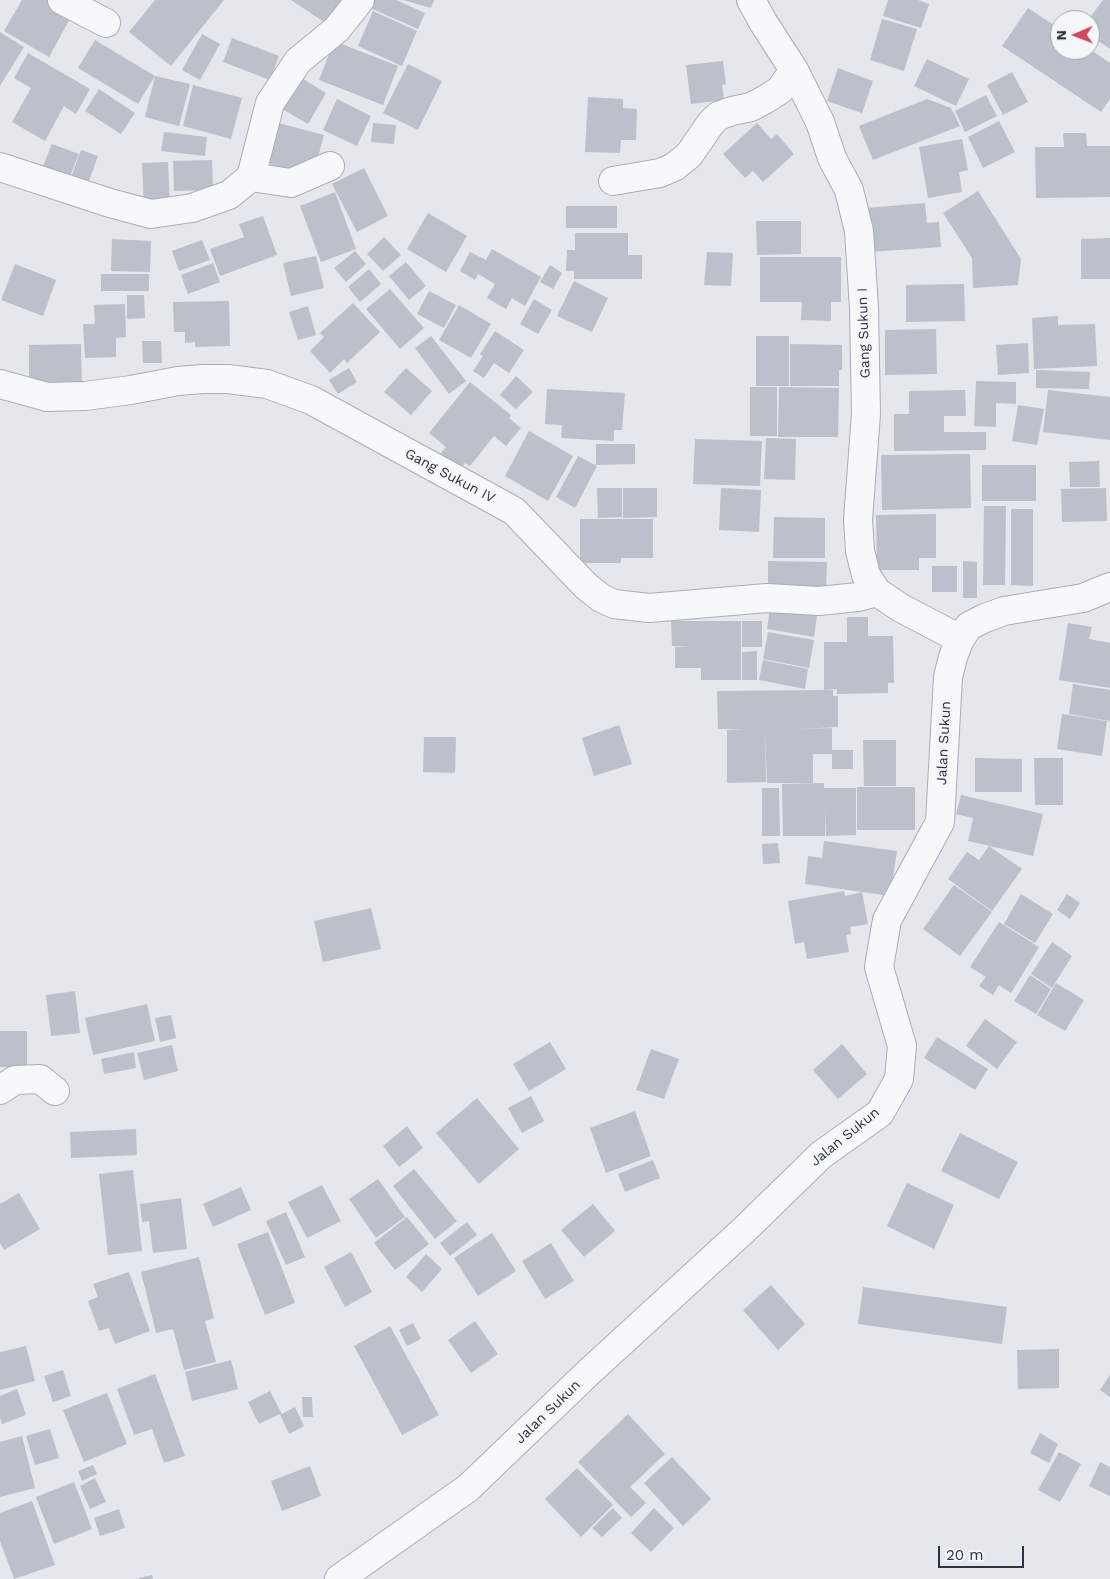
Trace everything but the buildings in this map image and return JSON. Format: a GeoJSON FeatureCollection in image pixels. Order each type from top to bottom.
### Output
{"type":"FeatureCollection","features":[{"type":"Feature","properties":{"kind":"street"},"geometry":{"type":"LineString","coordinates":[[62,0],[106,23]]}},
{"type":"Feature","properties":{"kind":"street"},"geometry":{"type":"LineString","coordinates":[[0,167],[110,203],[151,214],[192,208],[229,195],[251,176],[270,104],[298,61],[337,29],[360,0]]}},
{"type":"Feature","properties":{"kind":"street","name":"Gang Sukun I"},"geometry":{"type":"LineString","coordinates":[[751,0],[794,70],[820,122],[832,158],[848,190],[859,232],[864,308],[866,414],[858,520],[860,551],[866,575],[877,592],[901,608],[960,639]]}},
{"type":"Feature","properties":{"kind":"street"},"geometry":{"type":"LineString","coordinates":[[613,181],[660,173],[674,167],[689,155],[718,116],[751,107],[780,90],[794,70]]}},
{"type":"Feature","properties":{"kind":"street"},"geometry":{"type":"LineString","coordinates":[[251,176],[291,183],[330,166]]}},
{"type":"Feature","properties":{"kind":"street","name":"Gang Sukun IV"},"geometry":{"type":"LineString","coordinates":[[0,384],[47,397],[85,396],[178,381],[203,379],[228,379],[276,387],[311,400],[514,511],[586,586],[601,598],[614,604],[649,608],[767,598],[819,601],[858,597],[877,592]]}},
{"type":"Feature","properties":{"kind":"street","name":"Jalan Sukun"},"geometry":{"type":"LineString","coordinates":[[339,1579],[468,1488],[589,1372],[745,1229],[821,1155],[880,1113],[899,1079],[902,1046],[879,967],[887,920],[940,822],[948,677],[960,639],[969,626],[991,616],[1082,598],[1110,587]]}},
{"type":"Feature","properties":{"kind":"street"},"geometry":{"type":"LineString","coordinates":[[0,1090],[15,1080],[40,1079],[55,1091]]}}]}
